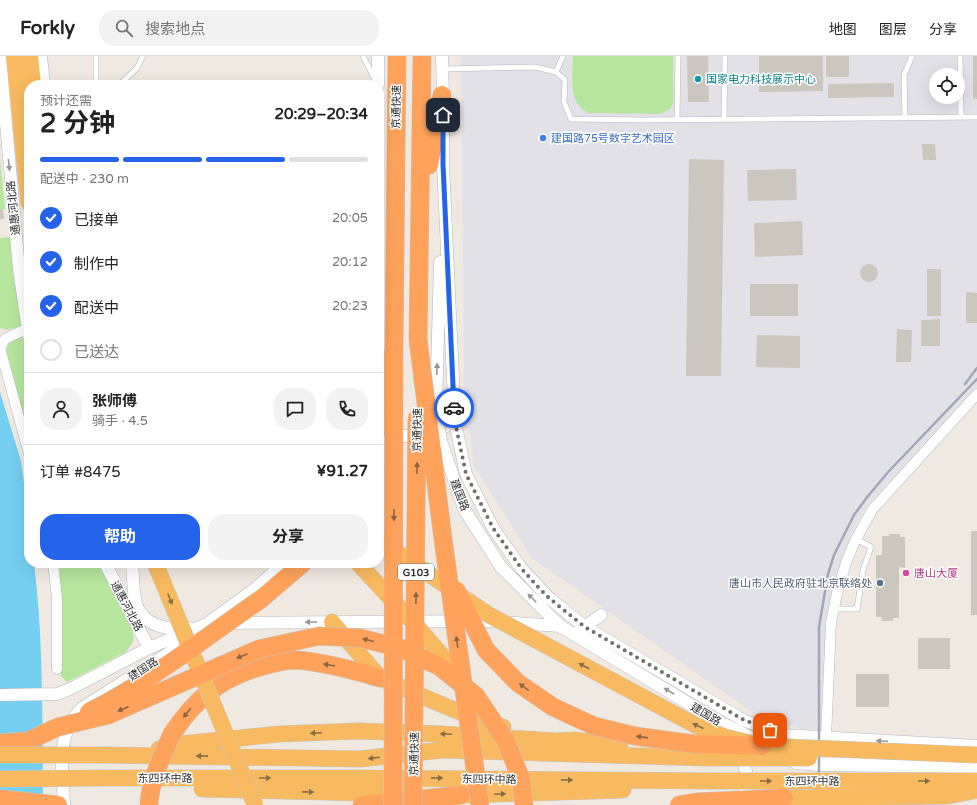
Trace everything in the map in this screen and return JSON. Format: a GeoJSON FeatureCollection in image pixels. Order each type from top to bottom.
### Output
{"type":"FeatureCollection","features":[{"type":"Feature","properties":{"kind":"highway","name":"通惠河北路"},"geometry":{"type":"LineString","coordinates":[[14,56],[24,154]]}},
{"type":"Feature","properties":{"kind":"highway"},"geometry":{"type":"LineString","coordinates":[[30,56],[32,80]]}},
{"type":"Feature","properties":{"kind":"highway","name":"京通快速"},"geometry":{"type":"LineString","coordinates":[[392,805],[397,56]]}},
{"type":"Feature","properties":{"kind":"highway","name":"京通快速"},"geometry":{"type":"LineString","coordinates":[[413,805],[422,56]]}},
{"type":"Feature","properties":{"kind":"highway"},"geometry":{"type":"LineString","coordinates":[[421,208],[442,95]]}},
{"type":"Feature","properties":{"kind":"highway"},"geometry":{"type":"LineString","coordinates":[[418,339],[443,539],[480,805]]}},
{"type":"Feature","properties":{"kind":"highway"},"geometry":{"type":"LineString","coordinates":[[384,403],[394,350]]}},
{"type":"Feature","properties":{"kind":"highway"},"geometry":{"type":"LineString","coordinates":[[443,539],[458,597],[486,650],[518,683],[553,707],[594,726],[636,736],[694,744],[977,756]]}},
{"type":"Feature","properties":{"kind":"highway"},"geometry":{"type":"LineString","coordinates":[[384,543],[489,614],[656,705],[696,726],[718,734],[762,746]]}},
{"type":"Feature","properties":{"kind":"highway"},"geometry":{"type":"LineString","coordinates":[[157,568],[254,805]]}},
{"type":"Feature","properties":{"kind":"highway"},"geometry":{"type":"LineString","coordinates":[[0,743],[28,742],[108,703],[260,599],[297,568]]}},
{"type":"Feature","properties":{"kind":"highway"},"geometry":{"type":"LineString","coordinates":[[363,568],[420,630],[476,696],[506,741],[521,779],[524,805]]}},
{"type":"Feature","properties":{"kind":"highway"},"geometry":{"type":"LineString","coordinates":[[332,622],[380,678]]}},
{"type":"Feature","properties":{"kind":"highway"},"geometry":{"type":"LineString","coordinates":[[58,727],[108,715],[258,649],[288,641],[319,636],[360,638],[400,648],[439,666],[476,696]]}},
{"type":"Feature","properties":{"kind":"highway"},"geometry":{"type":"LineString","coordinates":[[149,805],[157,769],[172,734],[195,704],[218,684],[245,671],[269,664],[295,660],[351,669],[380,678],[482,721],[555,741]]}},
{"type":"Feature","properties":{"kind":"highway"},"geometry":{"type":"LineString","coordinates":[[134,754],[181,744],[279,734],[358,731],[442,734],[555,741],[575,740],[677,758]]}},
{"type":"Feature","properties":{"kind":"highway","name":"东四环中路"},"geometry":{"type":"LineString","coordinates":[[0,755],[134,754],[360,760],[442,750],[677,758],[977,756]]}},
{"type":"Feature","properties":{"kind":"highway"},"geometry":{"type":"LineString","coordinates":[[116,778],[174,788],[461,795],[690,788],[713,781]]}},
{"type":"Feature","properties":{"kind":"highway","name":"东四环中路"},"geometry":{"type":"LineString","coordinates":[[0,779],[368,778],[713,781],[977,781]]}},
{"type":"Feature","properties":{"kind":"highway"},"geometry":{"type":"LineString","coordinates":[[679,805],[697,802],[792,801],[947,796],[977,791]]}},
{"type":"Feature","properties":{"kind":"highway"},"geometry":{"type":"LineString","coordinates":[[362,805],[461,795]]}},
{"type":"Feature","properties":{"kind":"highway"},"geometry":{"type":"LineString","coordinates":[[0,799],[58,805]]}},
{"type":"Feature","properties":{"kind":"highway"},"geometry":{"type":"LineString","coordinates":[[748,805],[792,801]]}},
{"type":"Feature","properties":{"kind":"main road","name":"东四环中路"},"geometry":{"type":"LineString","coordinates":[[726,726],[798,763],[977,766]]}},
{"type":"Feature","properties":{"kind":"main road"},"geometry":{"type":"LineString","coordinates":[[792,801],[792,772],[798,763]]}},
{"type":"Feature","properties":{"kind":"main road"},"geometry":{"type":"LineString","coordinates":[[893,765],[893,792]]}},
{"type":"Feature","properties":{"kind":"main road","name":"东四环中路"},"geometry":{"type":"LineString","coordinates":[[792,801],[819,793],[977,791]]}},
{"type":"Feature","properties":{"kind":"street","name":"通惠河北路"},"geometry":{"type":"LineString","coordinates":[[0,56],[19,269],[24,304]]}},
{"type":"Feature","properties":{"kind":"street"},"geometry":{"type":"LineString","coordinates":[[41,56],[43,80]]}},
{"type":"Feature","properties":{"kind":"street"},"geometry":{"type":"LineString","coordinates":[[378,56],[378,80]]}},
{"type":"Feature","properties":{"kind":"street","name":"建国路"},"geometry":{"type":"LineString","coordinates":[[442,56],[443,164],[436,408],[441,441],[464,509],[501,567],[560,626],[726,726],[740,751],[746,771],[744,805]]}},
{"type":"Feature","properties":{"kind":"street"},"geometry":{"type":"LineString","coordinates":[[443,164],[455,422],[466,474],[493,528],[521,568],[549,598],[585,627],[744,720],[783,735],[977,746]]}},
{"type":"Feature","properties":{"kind":"street"},"geometry":{"type":"LineString","coordinates":[[24,332],[2,335],[0,348],[24,436]]}},
{"type":"Feature","properties":{"kind":"street"},"geometry":{"type":"LineString","coordinates":[[826,737],[831,623],[847,560],[856,539],[872,510],[977,394]]}},
{"type":"Feature","properties":{"kind":"street"},"geometry":{"type":"LineString","coordinates":[[384,435],[404,437],[433,433],[455,422]]}},
{"type":"Feature","properties":{"kind":"street"},"geometry":{"type":"LineString","coordinates":[[54,568],[57,598],[57,669]]}},
{"type":"Feature","properties":{"kind":"street","name":"通惠河北路"},"geometry":{"type":"LineString","coordinates":[[108,568],[149,648]]}},
{"type":"Feature","properties":{"kind":"street","name":"通惠河北路"},"geometry":{"type":"LineString","coordinates":[[132,568],[136,605],[147,621],[165,628],[187,628],[210,623]]}},
{"type":"Feature","properties":{"kind":"street","name":"建国路"},"geometry":{"type":"LineString","coordinates":[[64,805],[62,741],[72,718],[82,708],[172,651],[256,588],[278,568]]}},
{"type":"Feature","properties":{"kind":"street"},"geometry":{"type":"LineString","coordinates":[[574,634],[601,615]]}},
{"type":"Feature","properties":{"kind":"street"},"geometry":{"type":"LineString","coordinates":[[0,695],[57,694],[90,680],[149,648],[210,623],[486,621],[560,626]]}},
{"type":"Feature","properties":{"kind":"street","name":"东四环中路"},"geometry":{"type":"LineString","coordinates":[[848,805],[876,805],[913,792]]}},
{"type":"Feature","properties":{"kind":"lane"},"geometry":{"type":"LineString","coordinates":[[96,56],[96,80]]}},
{"type":"Feature","properties":{"kind":"lane"},"geometry":{"type":"LineString","coordinates":[[124,80],[137,68],[143,56]]}},
{"type":"Feature","properties":{"kind":"lane"},"geometry":{"type":"LineString","coordinates":[[363,56],[375,80]]}},
{"type":"Feature","properties":{"kind":"lane"},"geometry":{"type":"LineString","coordinates":[[556,72],[563,56]]}},
{"type":"Feature","properties":{"kind":"lane"},"geometry":{"type":"LineString","coordinates":[[678,56],[678,120]]}},
{"type":"Feature","properties":{"kind":"lane"},"geometry":{"type":"LineString","coordinates":[[724,120],[725,56]]}},
{"type":"Feature","properties":{"kind":"lane"},"geometry":{"type":"LineString","coordinates":[[905,118],[904,75],[912,56]]}},
{"type":"Feature","properties":{"kind":"lane"},"geometry":{"type":"LineString","coordinates":[[960,56],[961,117]]}},
{"type":"Feature","properties":{"kind":"lane"},"geometry":{"type":"LineString","coordinates":[[442,69],[536,67],[556,72],[565,80],[564,102],[571,119],[724,120],[977,117]]}},
{"type":"Feature","properties":{"kind":"lane"},"geometry":{"type":"LineString","coordinates":[[834,609],[857,609],[863,570],[872,546],[856,539]]}},
{"type":"Feature","properties":{"kind":"shaded area"},"geometry":{"type":"Polygon","coordinates":[[[461,56],[977,56],[977,385],[864,509],[851,534],[841,561],[834,590],[824,729],[806,730],[759,717],[532,558],[474,466],[464,385],[461,56]]]}},
{"type":"Feature","properties":{"kind":"green space"},"geometry":{"type":"Polygon","coordinates":[[[573,56],[673,56],[673,102],[671,108],[661,114],[588,113],[581,108],[574,95],[572,80],[573,56]]]}},
{"type":"Feature","properties":{"kind":"green space"},"geometry":{"type":"Polygon","coordinates":[[[0,159],[5,209],[0,210],[0,159]]]}},
{"type":"Feature","properties":{"kind":"green space"},"geometry":{"type":"Polygon","coordinates":[[[11,237],[22,326],[7,330],[0,328],[0,238],[11,237]]]}},
{"type":"Feature","properties":{"kind":"green space"},"geometry":{"type":"Polygon","coordinates":[[[22,336],[24,342],[24,420],[5,354],[9,343],[22,336]]]}},
{"type":"Feature","properties":{"kind":"green space"},"geometry":{"type":"Polygon","coordinates":[[[59,568],[103,568],[131,622],[134,640],[126,652],[67,682],[61,676],[62,603],[59,568]]]}},
{"type":"Feature","properties":{"kind":"water"},"geometry":{"type":"Polygon","coordinates":[[[0,392],[21,461],[24,482],[24,568],[34,568],[42,684],[43,805],[0,805],[0,392]]]}},
{"type":"Feature","properties":{"kind":"building","name":"国家电力科技展示中心"},"geometry":{"type":"Polygon","coordinates":[[[687,56],[708,56],[709,102],[688,102],[687,56]]]}},
{"type":"Feature","properties":{"kind":"building"},"geometry":{"type":"Polygon","coordinates":[[[759,56],[823,56],[823,91],[759,92],[759,56]]]}},
{"type":"Feature","properties":{"kind":"building"},"geometry":{"type":"Polygon","coordinates":[[[826,56],[849,56],[849,77],[826,77],[826,56]]]}},
{"type":"Feature","properties":{"kind":"building"},"geometry":{"type":"Polygon","coordinates":[[[973,56],[977,56],[977,99],[973,99],[973,56]]]}},
{"type":"Feature","properties":{"kind":"building"},"geometry":{"type":"Polygon","coordinates":[[[894,83],[894,97],[828,98],[828,84],[894,83]]]}},
{"type":"Feature","properties":{"kind":"building"},"geometry":{"type":"Polygon","coordinates":[[[922,144],[935,144],[936,160],[923,160],[922,144]]]}},
{"type":"Feature","properties":{"kind":"building"},"geometry":{"type":"Polygon","coordinates":[[[689,159],[724,160],[721,376],[686,376],[689,159]]]}},
{"type":"Feature","properties":{"kind":"building"},"geometry":{"type":"Polygon","coordinates":[[[796,169],[797,200],[748,201],[747,170],[796,169]]]}},
{"type":"Feature","properties":{"kind":"building"},"geometry":{"type":"Polygon","coordinates":[[[3,209],[4,219],[0,219],[0,210],[3,209]]]}},
{"type":"Feature","properties":{"kind":"building"},"geometry":{"type":"Polygon","coordinates":[[[802,221],[803,255],[755,257],[754,223],[802,221]]]}},
{"type":"Feature","properties":{"kind":"building"},"geometry":{"type":"Polygon","coordinates":[[[869,264],[875,267],[878,273],[875,279],[869,282],[863,279],[860,273],[863,267],[869,264]]]}},
{"type":"Feature","properties":{"kind":"building"},"geometry":{"type":"Polygon","coordinates":[[[927,269],[941,269],[941,316],[927,316],[927,269]]]}},
{"type":"Feature","properties":{"kind":"building"},"geometry":{"type":"Polygon","coordinates":[[[750,284],[798,284],[798,316],[750,316],[750,284]]]}},
{"type":"Feature","properties":{"kind":"building"},"geometry":{"type":"Polygon","coordinates":[[[966,292],[977,293],[977,323],[966,323],[966,292]]]}},
{"type":"Feature","properties":{"kind":"building"},"geometry":{"type":"Polygon","coordinates":[[[940,319],[940,346],[921,346],[921,320],[940,319]]]}},
{"type":"Feature","properties":{"kind":"building"},"geometry":{"type":"Polygon","coordinates":[[[897,329],[912,330],[911,362],[896,362],[897,329]]]}},
{"type":"Feature","properties":{"kind":"building"},"geometry":{"type":"Polygon","coordinates":[[[757,335],[800,336],[800,368],[756,367],[757,335]]]}},
{"type":"Feature","properties":{"kind":"building"},"geometry":{"type":"Polygon","coordinates":[[[971,531],[977,531],[977,615],[971,615],[971,531]]]}},
{"type":"Feature","properties":{"kind":"building","name":"唐山大厦"},"geometry":{"type":"Polygon","coordinates":[[[889,534],[900,534],[900,537],[905,537],[905,568],[899,567],[899,618],[893,618],[893,621],[882,621],[882,617],[876,617],[876,555],[882,555],[882,536],[889,536],[889,534]]]}},
{"type":"Feature","properties":{"kind":"building"},"geometry":{"type":"Polygon","coordinates":[[[918,638],[950,638],[950,669],[918,669],[918,638]]]}},
{"type":"Feature","properties":{"kind":"building"},"geometry":{"type":"Polygon","coordinates":[[[856,674],[889,674],[889,707],[856,707],[856,674]]]}},
{"type":"Feature","properties":{"kind":"railway"},"geometry":{"type":"LineString","coordinates":[[965,384],[977,368]]}},
{"type":"Feature","properties":{"kind":"railway"},"geometry":{"type":"LineString","coordinates":[[819,805],[819,627],[828,574],[834,555],[854,515],[868,496],[889,471],[977,379]]}},
{"type":"Feature","properties":{"kind":"way so far"},"geometry":{"type":"LineString","coordinates":[[454,408],[455,422],[466,474],[479,501],[493,528],[521,568],[549,598],[585,627],[744,720],[770,730]]}},
{"type":"Feature","properties":{"kind":"place","name":"国家电力科技展示中心"},"geometry":{"type":"Point","coordinates":[698,79]}},
{"type":"Feature","properties":{"kind":"place","name":"建国路75号数字艺术园区"},"geometry":{"type":"Point","coordinates":[543,138]}},
{"type":"Feature","properties":{"kind":"place","name":"唐山大厦"},"geometry":{"type":"Point","coordinates":[906,573]}},
{"type":"Feature","properties":{"kind":"place","name":"唐山市人民政府驻北京联络处"},"geometry":{"type":"Point","coordinates":[880,583]}},
{"type":"Feature","properties":{"kind":"route"},"geometry":{"type":"LineString","coordinates":[[443,115],[443,164],[454,408]]}}]}
